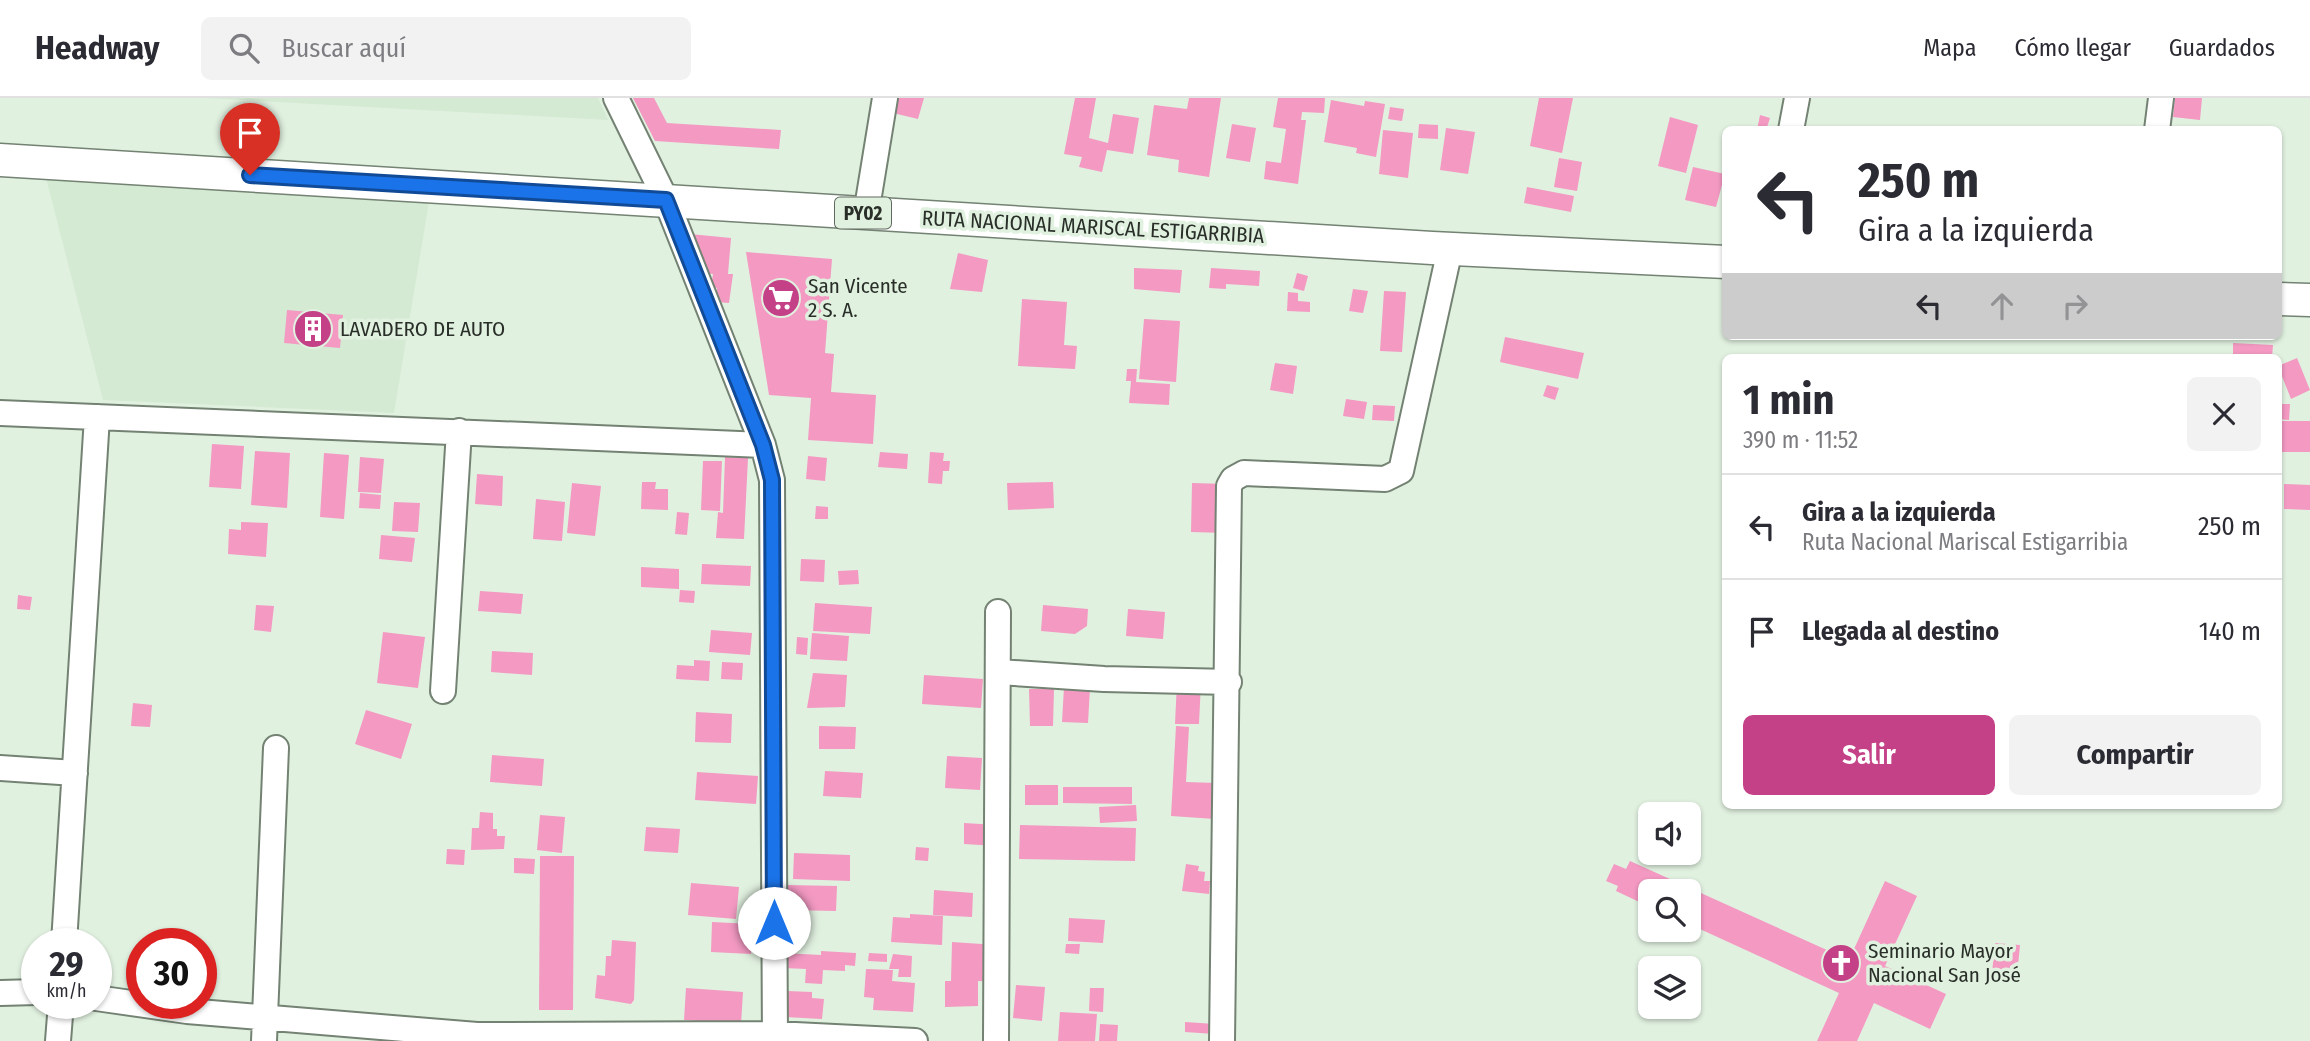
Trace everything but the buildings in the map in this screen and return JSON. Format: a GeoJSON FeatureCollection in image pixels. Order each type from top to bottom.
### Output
{"type":"FeatureCollection","features":[{"type":"Feature","properties":{"kind":"main road","name":"RUTA NACIONAL MARISCAL ESTIGARRIBIA"},"geometry":{"type":"LineString","coordinates":[[0,160],[866,214],[1722,262]]}},
{"type":"Feature","properties":{"kind":"main road"},"geometry":{"type":"LineString","coordinates":[[2282,299],[2310,300]]}},
{"type":"Feature","properties":{"kind":"street"},"geometry":{"type":"LineString","coordinates":[[616,98],[666,200],[763,445],[772,480],[775,1037]]}},
{"type":"Feature","properties":{"kind":"street"},"geometry":{"type":"LineString","coordinates":[[866,214],[885,98]]}},
{"type":"Feature","properties":{"kind":"street"},"geometry":{"type":"LineString","coordinates":[[1792,126],[1797,98]]}},
{"type":"Feature","properties":{"kind":"street"},"geometry":{"type":"LineString","coordinates":[[2158,126],[2161,98]]}},
{"type":"Feature","properties":{"kind":"street"},"geometry":{"type":"LineString","coordinates":[[1222,1041],[1231,482],[1244,473],[1385,479],[1401,471],[1450,248]]}},
{"type":"Feature","properties":{"kind":"street"},"geometry":{"type":"LineString","coordinates":[[0,413],[763,445]]}},
{"type":"Feature","properties":{"kind":"street"},"geometry":{"type":"LineString","coordinates":[[65,928],[97,417]]}},
{"type":"Feature","properties":{"kind":"street"},"geometry":{"type":"LineString","coordinates":[[443,691],[459,431]]}},
{"type":"Feature","properties":{"kind":"street"},"geometry":{"type":"LineString","coordinates":[[996,1041],[998,612]]}},
{"type":"Feature","properties":{"kind":"street"},"geometry":{"type":"LineString","coordinates":[[999,672],[1104,679],[1229,682]]}},
{"type":"Feature","properties":{"kind":"street"},"geometry":{"type":"LineString","coordinates":[[264,1030],[276,748]]}},
{"type":"Feature","properties":{"kind":"street"},"geometry":{"type":"LineString","coordinates":[[0,768],[75,773]]}},
{"type":"Feature","properties":{"kind":"street"},"geometry":{"type":"LineString","coordinates":[[0,992],[21,992]]}},
{"type":"Feature","properties":{"kind":"street"},"geometry":{"type":"LineString","coordinates":[[112,1001],[264,1030],[477,1038],[775,1037],[915,1041]]}},
{"type":"Feature","properties":{"kind":"street"},"geometry":{"type":"LineString","coordinates":[[58,1041],[60,1019]]}},
{"type":"Feature","properties":{"kind":"shaded area"},"geometry":{"type":"Polygon","coordinates":[[[206,98],[598,98],[608,120],[206,98]]]}},
{"type":"Feature","properties":{"kind":"shaded area"},"geometry":{"type":"Polygon","coordinates":[[[46,178],[429,202],[394,413],[103,400],[46,178]]]}},
{"type":"Feature","properties":{"kind":"place","name":"San Vicente 2 S. A."},"geometry":{"type":"Point","coordinates":[781,298]}},
{"type":"Feature","properties":{"kind":"place","name":"LAVADERO DE AUTO"},"geometry":{"type":"Point","coordinates":[313,329]}},
{"type":"Feature","properties":{"kind":"place","name":"Seminario Mayor Nacional San José"},"geometry":{"type":"Point","coordinates":[1841,963]}},
{"type":"Feature","properties":{"kind":"route"},"geometry":{"type":"LineString","coordinates":[[250,175],[666,200],[763,445],[772,480],[774,923]]}}]}
